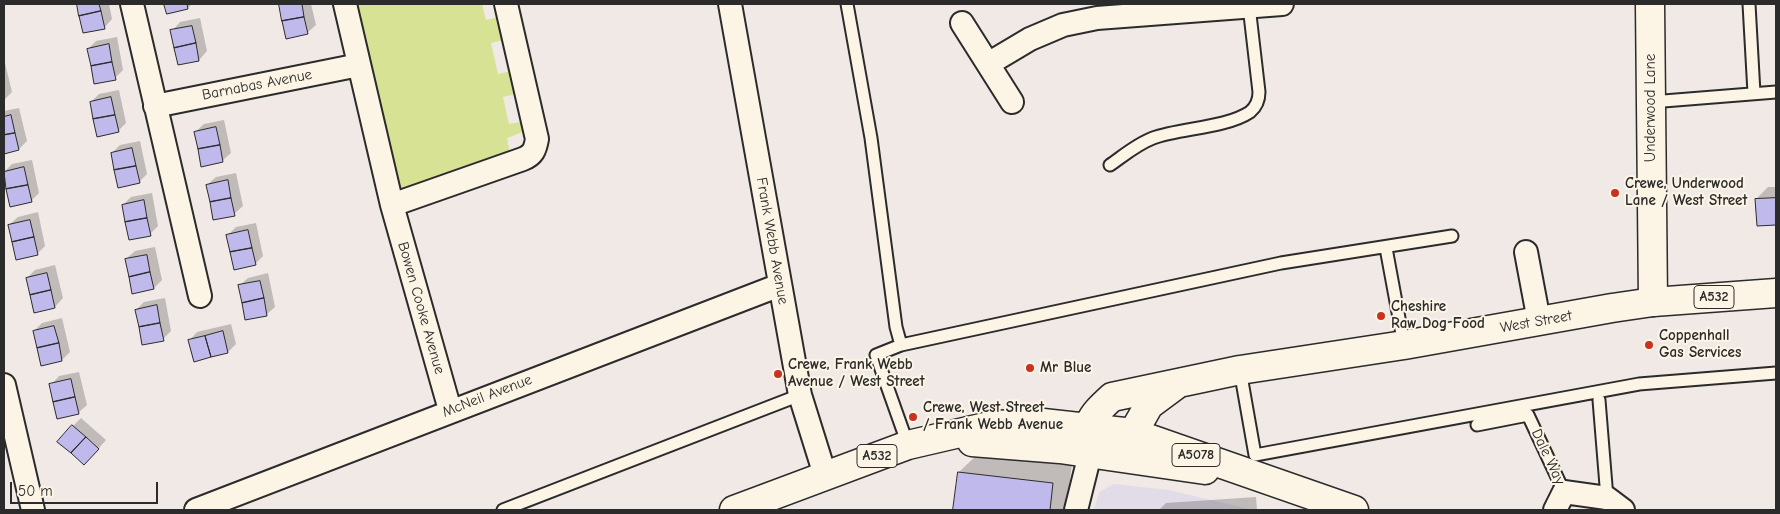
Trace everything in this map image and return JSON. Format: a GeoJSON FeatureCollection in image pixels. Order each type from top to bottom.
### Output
{"type":"FeatureCollection","features":[{"type":"Feature","properties":{"kind":"main road","name":"Underwood Lane"},"geometry":{"type":"LineString","coordinates":[[1650,4],[1653,302]]}},
{"type":"Feature","properties":{"kind":"main road","name":"West Street"},"geometry":{"type":"LineString","coordinates":[[1087,428],[1098,410],[1112,397],[1240,370],[1404,345],[1653,302],[1776,293]]}},
{"type":"Feature","properties":{"kind":"main road","name":"West Street"},"geometry":{"type":"LineString","coordinates":[[1133,433],[1149,405],[1179,383]]}},
{"type":"Feature","properties":{"kind":"main road","name":"A532"},"geometry":{"type":"LineString","coordinates":[[734,510],[825,475],[919,443],[994,425],[1043,423],[1133,433]]}},
{"type":"Feature","properties":{"kind":"main road"},"geometry":{"type":"LineString","coordinates":[[1087,428],[1090,454],[1133,433]]}},
{"type":"Feature","properties":{"kind":"main road","name":"A5078"},"geometry":{"type":"LineString","coordinates":[[1133,433],[1354,510]]}},
{"type":"Feature","properties":{"kind":"main road","name":"A532"},"geometry":{"type":"LineString","coordinates":[[919,443],[994,442],[1131,461]]}},
{"type":"Feature","properties":{"kind":"main road","name":"A5078"},"geometry":{"type":"LineString","coordinates":[[1131,461],[1258,477]]}},
{"type":"Feature","properties":{"kind":"street"},"geometry":{"type":"LineString","coordinates":[[132,4],[200,296]]}},
{"type":"Feature","properties":{"kind":"street","name":"Bowen Cooke Avenue"},"geometry":{"type":"LineString","coordinates":[[345,4],[392,206],[450,410]]}},
{"type":"Feature","properties":{"kind":"street"},"geometry":{"type":"LineString","coordinates":[[392,206],[531,156],[536,149],[537,139],[506,4]]}},
{"type":"Feature","properties":{"kind":"street","name":"Frank Webb Avenue"},"geometry":{"type":"LineString","coordinates":[[730,4],[800,395],[825,475]]}},
{"type":"Feature","properties":{"kind":"street"},"geometry":{"type":"LineString","coordinates":[[988,64],[1030,38],[1063,25],[1097,18],[1282,4]]}},
{"type":"Feature","properties":{"kind":"street"},"geometry":{"type":"LineString","coordinates":[[962,23],[1012,102]]}},
{"type":"Feature","properties":{"kind":"street","name":"Barnabas Avenue"},"geometry":{"type":"LineString","coordinates":[[155,106],[359,65]]}},
{"type":"Feature","properties":{"kind":"street"},"geometry":{"type":"LineString","coordinates":[[1526,252],[1540,321]]}},
{"type":"Feature","properties":{"kind":"street","name":"McNeil Avenue"},"geometry":{"type":"LineString","coordinates":[[196,510],[450,410],[780,285]]}},
{"type":"Feature","properties":{"kind":"street"},"geometry":{"type":"LineString","coordinates":[[4,385],[33,510]]}},
{"type":"Feature","properties":{"kind":"street"},"geometry":{"type":"LineString","coordinates":[[1076,510],[1090,454]]}},
{"type":"Feature","properties":{"kind":"street","name":"Dale Way"},"geometry":{"type":"LineString","coordinates":[[1560,501],[1615,504]]}},
{"type":"Feature","properties":{"kind":"lane"},"geometry":{"type":"LineString","coordinates":[[847,4],[871,138],[900,345]]}},
{"type":"Feature","properties":{"kind":"lane"},"geometry":{"type":"LineString","coordinates":[[1749,4],[1754,93]]}},
{"type":"Feature","properties":{"kind":"lane"},"geometry":{"type":"LineString","coordinates":[[1110,165],[1154,138],[1226,121],[1250,112],[1255,106],[1259,92],[1249,6]]}},
{"type":"Feature","properties":{"kind":"lane"},"geometry":{"type":"LineString","coordinates":[[1650,102],[1776,92]]}},
{"type":"Feature","properties":{"kind":"lane"},"geometry":{"type":"LineString","coordinates":[[919,443],[876,355],[900,345],[1281,263],[1386,248],[1452,236]]}},
{"type":"Feature","properties":{"kind":"lane"},"geometry":{"type":"LineString","coordinates":[[1386,248],[1404,345]]}},
{"type":"Feature","properties":{"kind":"lane"},"geometry":{"type":"LineString","coordinates":[[1240,370],[1255,454],[1639,384],[1776,373]]}},
{"type":"Feature","properties":{"kind":"lane"},"geometry":{"type":"LineString","coordinates":[[503,510],[800,395]]}},
{"type":"Feature","properties":{"kind":"lane"},"geometry":{"type":"LineString","coordinates":[[1598,400],[1615,504]]}},
{"type":"Feature","properties":{"kind":"lane","name":"Dale Way"},"geometry":{"type":"LineString","coordinates":[[1477,425],[1528,415],[1560,501]]}},
{"type":"Feature","properties":{"kind":"shaded area"},"geometry":{"type":"Polygon","coordinates":[[[1114,484],[1168,490],[1254,510],[1094,510],[1099,492],[1114,484]]]}},
{"type":"Feature","properties":{"kind":"green space"},"geometry":{"type":"Polygon","coordinates":[[[358,4],[482,4],[486,20],[503,16],[508,39],[491,43],[498,74],[515,70],[520,93],[503,97],[509,124],[526,121],[528,130],[507,138],[510,154],[403,195],[368,56],[358,4]]]}},
{"type":"Feature","properties":{"kind":"building"},"geometry":{"type":"Polygon","coordinates":[[[77,4],[99,4],[101,11],[79,16],[77,4]]]}},
{"type":"Feature","properties":{"kind":"building"},"geometry":{"type":"Polygon","coordinates":[[[164,4],[187,4],[188,9],[167,14],[164,4]]]}},
{"type":"Feature","properties":{"kind":"building"},"geometry":{"type":"Polygon","coordinates":[[[279,4],[302,4],[304,17],[282,21],[279,4]]]}},
{"type":"Feature","properties":{"kind":"building"},"geometry":{"type":"Polygon","coordinates":[[[101,11],[105,29],[83,33],[79,16],[101,11]]]}},
{"type":"Feature","properties":{"kind":"building"},"geometry":{"type":"Polygon","coordinates":[[[304,17],[308,34],[286,39],[282,21],[304,17]]]}},
{"type":"Feature","properties":{"kind":"building"},"geometry":{"type":"Polygon","coordinates":[[[192,26],[196,43],[174,48],[170,30],[192,26]]]}},
{"type":"Feature","properties":{"kind":"building"},"geometry":{"type":"Polygon","coordinates":[[[196,43],[199,61],[178,65],[174,48],[196,43]]]}},
{"type":"Feature","properties":{"kind":"building"},"geometry":{"type":"Polygon","coordinates":[[[109,44],[112,62],[91,66],[87,49],[109,44]]]}},
{"type":"Feature","properties":{"kind":"building"},"geometry":{"type":"Polygon","coordinates":[[[112,62],[116,80],[94,84],[91,66],[112,62]]]}},
{"type":"Feature","properties":{"kind":"building"},"geometry":{"type":"Polygon","coordinates":[[[111,97],[115,115],[93,119],[90,102],[111,97]]]}},
{"type":"Feature","properties":{"kind":"building"},"geometry":{"type":"Polygon","coordinates":[[[11,115],[15,133],[4,135],[4,117],[11,115]]]}},
{"type":"Feature","properties":{"kind":"building"},"geometry":{"type":"Polygon","coordinates":[[[115,115],[119,132],[97,137],[93,119],[115,115]]]}},
{"type":"Feature","properties":{"kind":"building"},"geometry":{"type":"Polygon","coordinates":[[[216,127],[220,145],[198,149],[194,132],[216,127]]]}},
{"type":"Feature","properties":{"kind":"building"},"geometry":{"type":"Polygon","coordinates":[[[15,133],[19,150],[4,154],[4,135],[15,133]]]}},
{"type":"Feature","properties":{"kind":"building"},"geometry":{"type":"Polygon","coordinates":[[[220,145],[223,162],[201,167],[198,149],[220,145]]]}},
{"type":"Feature","properties":{"kind":"building"},"geometry":{"type":"Polygon","coordinates":[[[132,148],[136,166],[114,170],[111,153],[132,148]]]}},
{"type":"Feature","properties":{"kind":"building"},"geometry":{"type":"Polygon","coordinates":[[[136,166],[140,183],[118,188],[114,170],[136,166]]]}},
{"type":"Feature","properties":{"kind":"building"},"geometry":{"type":"Polygon","coordinates":[[[24,167],[28,185],[6,189],[4,172],[24,167]]]}},
{"type":"Feature","properties":{"kind":"building"},"geometry":{"type":"Polygon","coordinates":[[[228,180],[231,198],[210,202],[206,185],[228,180]]]}},
{"type":"Feature","properties":{"kind":"building"},"geometry":{"type":"Polygon","coordinates":[[[28,185],[32,202],[10,207],[6,189],[28,185]]]}},
{"type":"Feature","properties":{"kind":"building"},"geometry":{"type":"Polygon","coordinates":[[[231,198],[235,216],[213,220],[210,202],[231,198]]]}},
{"type":"Feature","properties":{"kind":"building"},"geometry":{"type":"Polygon","coordinates":[[[1776,198],[1776,225],[1757,226],[1755,199],[1776,198]]]}},
{"type":"Feature","properties":{"kind":"building"},"geometry":{"type":"Polygon","coordinates":[[[144,200],[147,218],[125,222],[122,205],[144,200]]]}},
{"type":"Feature","properties":{"kind":"building"},"geometry":{"type":"Polygon","coordinates":[[[147,218],[151,236],[129,240],[125,222],[147,218]]]}},
{"type":"Feature","properties":{"kind":"building"},"geometry":{"type":"Polygon","coordinates":[[[30,220],[34,237],[12,242],[8,225],[30,220]]]}},
{"type":"Feature","properties":{"kind":"building"},"geometry":{"type":"Polygon","coordinates":[[[248,230],[252,248],[230,252],[226,235],[248,230]]]}},
{"type":"Feature","properties":{"kind":"building"},"geometry":{"type":"Polygon","coordinates":[[[34,237],[38,255],[16,260],[12,242],[34,237]]]}},
{"type":"Feature","properties":{"kind":"building"},"geometry":{"type":"Polygon","coordinates":[[[252,248],[256,265],[234,270],[230,252],[252,248]]]}},
{"type":"Feature","properties":{"kind":"building"},"geometry":{"type":"Polygon","coordinates":[[[147,255],[150,272],[129,277],[125,259],[147,255]]]}},
{"type":"Feature","properties":{"kind":"building"},"geometry":{"type":"Polygon","coordinates":[[[150,272],[154,289],[132,294],[129,277],[150,272]]]}},
{"type":"Feature","properties":{"kind":"building"},"geometry":{"type":"Polygon","coordinates":[[[47,273],[51,290],[30,295],[26,278],[47,273]]]}},
{"type":"Feature","properties":{"kind":"building"},"geometry":{"type":"Polygon","coordinates":[[[260,281],[264,298],[242,303],[238,285],[260,281]]]}},
{"type":"Feature","properties":{"kind":"building"},"geometry":{"type":"Polygon","coordinates":[[[51,290],[55,308],[34,313],[30,295],[51,290]]]}},
{"type":"Feature","properties":{"kind":"building"},"geometry":{"type":"Polygon","coordinates":[[[264,298],[267,316],[245,320],[242,303],[264,298]]]}},
{"type":"Feature","properties":{"kind":"building"},"geometry":{"type":"Polygon","coordinates":[[[157,305],[160,323],[139,327],[135,310],[157,305]]]}},
{"type":"Feature","properties":{"kind":"building"},"geometry":{"type":"Polygon","coordinates":[[[160,323],[164,341],[142,345],[139,327],[160,323]]]}},
{"type":"Feature","properties":{"kind":"building"},"geometry":{"type":"Polygon","coordinates":[[[54,326],[59,343],[37,348],[33,331],[54,326]]]}},
{"type":"Feature","properties":{"kind":"building"},"geometry":{"type":"Polygon","coordinates":[[[223,331],[228,353],[211,357],[205,336],[223,331]]]}},
{"type":"Feature","properties":{"kind":"building"},"geometry":{"type":"Polygon","coordinates":[[[205,336],[211,357],[194,362],[188,340],[205,336]]]}},
{"type":"Feature","properties":{"kind":"building"},"geometry":{"type":"Polygon","coordinates":[[[59,343],[62,361],[41,366],[37,348],[59,343]]]}},
{"type":"Feature","properties":{"kind":"building"},"geometry":{"type":"Polygon","coordinates":[[[71,379],[75,397],[53,402],[49,384],[71,379]]]}},
{"type":"Feature","properties":{"kind":"building"},"geometry":{"type":"Polygon","coordinates":[[[75,397],[79,414],[57,419],[53,402],[75,397]]]}},
{"type":"Feature","properties":{"kind":"building"},"geometry":{"type":"Polygon","coordinates":[[[72,425],[86,437],[71,453],[57,442],[72,425]]]}},
{"type":"Feature","properties":{"kind":"building"},"geometry":{"type":"Polygon","coordinates":[[[86,437],[99,449],[84,465],[71,453],[86,437]]]}},
{"type":"Feature","properties":{"kind":"building"},"geometry":{"type":"Polygon","coordinates":[[[958,472],[1053,483],[1050,510],[953,510],[958,472]]]}},
{"type":"Feature","properties":{"kind":"place","name":"Crewe, Underwood Lane / West Street"},"geometry":{"type":"Point","coordinates":[1615,193]}},
{"type":"Feature","properties":{"kind":"place","name":"Cheshire Raw Dog Food"},"geometry":{"type":"Point","coordinates":[1381,316]}},
{"type":"Feature","properties":{"kind":"place","name":"Coppenhall Gas Services"},"geometry":{"type":"Point","coordinates":[1649,345]}},
{"type":"Feature","properties":{"kind":"place","name":"Mr Blue"},"geometry":{"type":"Point","coordinates":[1030,368]}},
{"type":"Feature","properties":{"kind":"place","name":"Crewe, Frank Webb Avenue / West Street"},"geometry":{"type":"Point","coordinates":[778,374]}},
{"type":"Feature","properties":{"kind":"place","name":"Crewe, West Street / Frank Webb Avenue"},"geometry":{"type":"Point","coordinates":[913,417]}}]}
